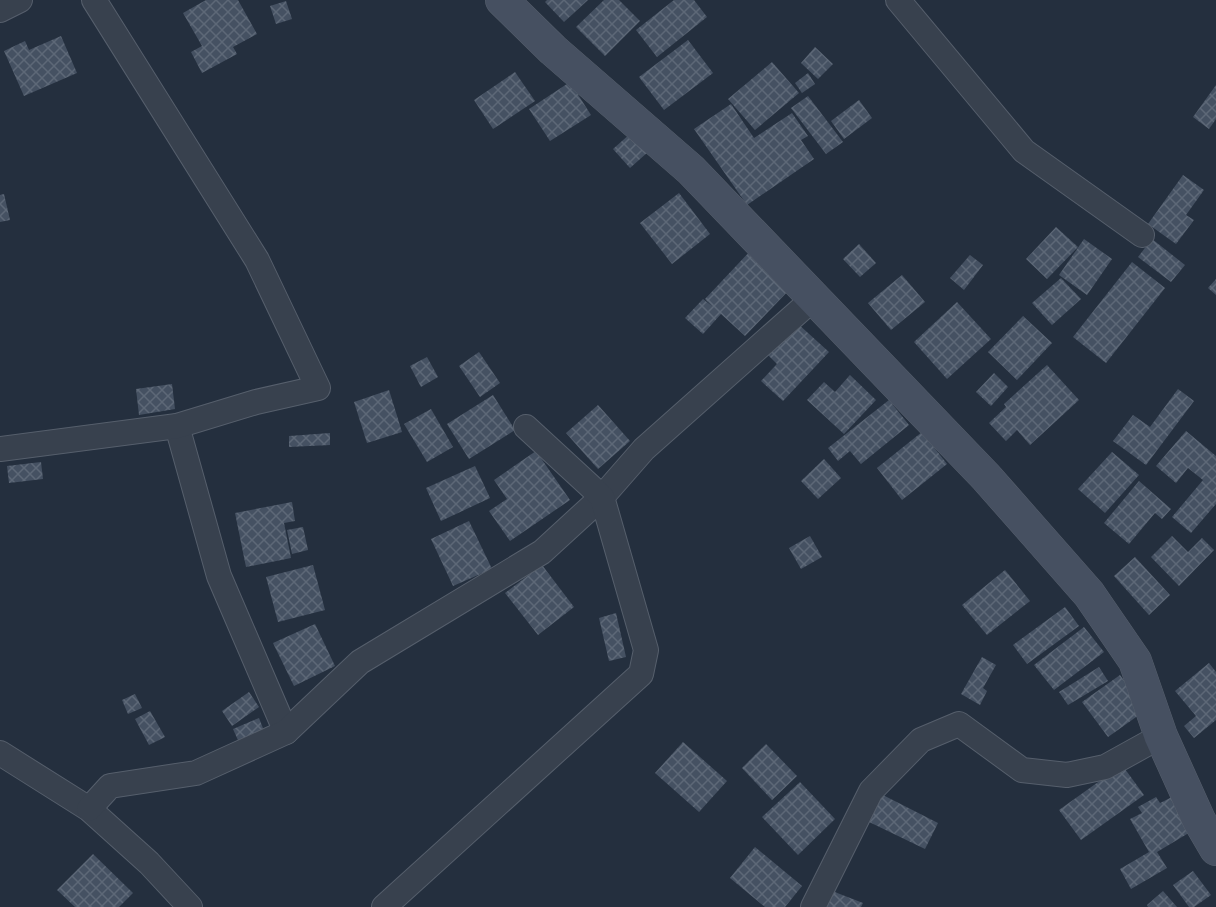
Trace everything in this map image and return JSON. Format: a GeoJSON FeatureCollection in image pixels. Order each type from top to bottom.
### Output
{"type":"FeatureCollection","features":[{"type":"Feature","properties":{"kind":"street"},"geometry":{"type":"LineString","coordinates":[[0,10],[20,0]]}},
{"type":"Feature","properties":{"kind":"street"},"geometry":{"type":"LineString","coordinates":[[0,449],[177,426],[256,402],[318,388],[257,260],[94,0]]}},
{"type":"Feature","properties":{"kind":"street"},"geometry":{"type":"LineString","coordinates":[[502,0],[553,50],[691,170],[986,477],[1089,594],[1135,661],[1161,736],[1199,820],[1216,849]]}},
{"type":"Feature","properties":{"kind":"street"},"geometry":{"type":"LineString","coordinates":[[898,0],[1024,151],[1142,235]]}},
{"type":"Feature","properties":{"kind":"street"},"geometry":{"type":"LineString","coordinates":[[89,809],[110,786],[196,773],[286,732],[360,662],[542,552],[602,497],[644,449],[814,298]]}},
{"type":"Feature","properties":{"kind":"street"},"geometry":{"type":"LineString","coordinates":[[177,426],[219,576],[286,732]]}},
{"type":"Feature","properties":{"kind":"street"},"geometry":{"type":"LineString","coordinates":[[384,907],[641,674],[646,651],[602,497],[526,427]]}},
{"type":"Feature","properties":{"kind":"street"},"geometry":{"type":"LineString","coordinates":[[813,907],[871,791],[921,740],[959,724],[1022,770],[1067,775],[1105,767],[1161,736]]}},
{"type":"Feature","properties":{"kind":"street"},"geometry":{"type":"LineString","coordinates":[[0,753],[89,809],[149,863],[190,907]]}},
{"type":"Feature","properties":{"kind":"building"},"geometry":{"type":"Polygon","coordinates":[[[206,0],[238,0],[257,34],[233,47],[237,54],[202,73],[191,52],[202,46],[183,13],[206,0]]]}},
{"type":"Feature","properties":{"kind":"building"},"geometry":{"type":"Polygon","coordinates":[[[547,0],[588,0],[564,22],[545,2],[547,0]]]}},
{"type":"Feature","properties":{"kind":"building"},"geometry":{"type":"Polygon","coordinates":[[[604,0],[619,0],[640,21],[605,56],[576,27],[604,0]]]}},
{"type":"Feature","properties":{"kind":"building"},"geometry":{"type":"Polygon","coordinates":[[[674,0],[694,0],[707,17],[657,57],[636,30],[674,0]]]}},
{"type":"Feature","properties":{"kind":"building"},"geometry":{"type":"Polygon","coordinates":[[[286,1],[292,19],[276,24],[270,6],[286,1]]]}},
{"type":"Feature","properties":{"kind":"building"},"geometry":{"type":"Polygon","coordinates":[[[61,36],[77,73],[24,96],[4,51],[25,41],[29,50],[61,36]]]}},
{"type":"Feature","properties":{"kind":"building"},"geometry":{"type":"Polygon","coordinates":[[[688,40],[713,73],[664,110],[639,77],[688,40]]]}},
{"type":"Feature","properties":{"kind":"building"},"geometry":{"type":"Polygon","coordinates":[[[815,47],[833,64],[818,79],[801,63],[815,47]]]}},
{"type":"Feature","properties":{"kind":"building"},"geometry":{"type":"Polygon","coordinates":[[[772,62],[799,93],[755,130],[728,99],[772,62]]]}},
{"type":"Feature","properties":{"kind":"building"},"geometry":{"type":"Polygon","coordinates":[[[515,72],[535,101],[493,129],[474,100],[515,72]]]}},
{"type":"Feature","properties":{"kind":"building"},"geometry":{"type":"Polygon","coordinates":[[[808,73],[815,84],[802,93],[795,83],[808,73]]]}},
{"type":"Feature","properties":{"kind":"building"},"geometry":{"type":"Polygon","coordinates":[[[570,82],[591,115],[550,141],[529,109],[570,82]]]}},
{"type":"Feature","properties":{"kind":"building"},"geometry":{"type":"Polygon","coordinates":[[[1216,85],[1216,119],[1209,129],[1193,117],[1216,85]]]}},
{"type":"Feature","properties":{"kind":"building"},"geometry":{"type":"Polygon","coordinates":[[[808,96],[843,142],[826,154],[791,108],[808,96]]]}},
{"type":"Feature","properties":{"kind":"building"},"geometry":{"type":"Polygon","coordinates":[[[859,100],[872,118],[844,139],[831,121],[859,100]]]}},
{"type":"Feature","properties":{"kind":"building"},"geometry":{"type":"Polygon","coordinates":[[[731,104],[754,138],[792,113],[808,136],[801,140],[814,159],[747,205],[694,129],[731,104]]]}},
{"type":"Feature","properties":{"kind":"building"},"geometry":{"type":"Polygon","coordinates":[[[631,133],[648,152],[630,168],[613,149],[631,133]]]}},
{"type":"Feature","properties":{"kind":"building"},"geometry":{"type":"Polygon","coordinates":[[[1183,175],[1204,190],[1186,215],[1194,220],[1176,244],[1148,224],[1183,175]]]}},
{"type":"Feature","properties":{"kind":"building"},"geometry":{"type":"Polygon","coordinates":[[[679,193],[710,234],[672,264],[640,223],[679,193]]]}},
{"type":"Feature","properties":{"kind":"building"},"geometry":{"type":"Polygon","coordinates":[[[4,194],[10,220],[0,222],[0,195],[4,194]]]}},
{"type":"Feature","properties":{"kind":"building"},"geometry":{"type":"Polygon","coordinates":[[[1056,227],[1078,247],[1047,279],[1026,259],[1056,227]]]}},
{"type":"Feature","properties":{"kind":"building"},"geometry":{"type":"Polygon","coordinates":[[[1084,239],[1112,259],[1087,295],[1059,275],[1084,239]]]}},
{"type":"Feature","properties":{"kind":"building"},"geometry":{"type":"Polygon","coordinates":[[[1152,239],[1185,265],[1171,282],[1138,257],[1152,239]]]}},
{"type":"Feature","properties":{"kind":"building"},"geometry":{"type":"Polygon","coordinates":[[[859,244],[876,263],[860,277],[843,259],[859,244]]]}},
{"type":"Feature","properties":{"kind":"building"},"geometry":{"type":"Polygon","coordinates":[[[753,248],[793,286],[745,336],[721,314],[703,334],[685,318],[703,299],[712,306],[705,299],[753,248]]]}},
{"type":"Feature","properties":{"kind":"building"},"geometry":{"type":"Polygon","coordinates":[[[970,255],[983,265],[964,290],[950,278],[970,255]]]}},
{"type":"Feature","properties":{"kind":"building"},"geometry":{"type":"Polygon","coordinates":[[[1132,262],[1165,288],[1106,363],[1073,337],[1132,262]]]}},
{"type":"Feature","properties":{"kind":"building"},"geometry":{"type":"Polygon","coordinates":[[[902,275],[925,302],[891,330],[868,303],[902,275]]]}},
{"type":"Feature","properties":{"kind":"building"},"geometry":{"type":"Polygon","coordinates":[[[1061,278],[1081,299],[1052,325],[1032,303],[1061,278]]]}},
{"type":"Feature","properties":{"kind":"building"},"geometry":{"type":"Polygon","coordinates":[[[1216,279],[1216,295],[1208,288],[1216,279]]]}},
{"type":"Feature","properties":{"kind":"building"},"geometry":{"type":"Polygon","coordinates":[[[957,302],[991,339],[947,379],[914,342],[957,302]]]}},
{"type":"Feature","properties":{"kind":"building"},"geometry":{"type":"Polygon","coordinates":[[[1023,316],[1052,343],[1017,380],[988,352],[1023,316]]]}},
{"type":"Feature","properties":{"kind":"building"},"geometry":{"type":"Polygon","coordinates":[[[797,323],[829,352],[783,401],[761,381],[777,364],[767,354],[797,323]]]}},
{"type":"Feature","properties":{"kind":"building"},"geometry":{"type":"Polygon","coordinates":[[[479,352],[500,383],[480,397],[459,366],[479,352]]]}},
{"type":"Feature","properties":{"kind":"building"},"geometry":{"type":"Polygon","coordinates":[[[427,357],[438,377],[421,387],[410,366],[427,357]]]}},
{"type":"Feature","properties":{"kind":"building"},"geometry":{"type":"Polygon","coordinates":[[[1047,365],[1079,400],[1030,445],[1017,430],[1006,441],[989,423],[1006,407],[1004,404],[1047,365]]]}},
{"type":"Feature","properties":{"kind":"building"},"geometry":{"type":"Polygon","coordinates":[[[994,373],[1008,387],[991,406],[976,392],[994,373]]]}},
{"type":"Feature","properties":{"kind":"building"},"geometry":{"type":"Polygon","coordinates":[[[850,375],[876,400],[844,434],[807,400],[824,382],[835,392],[850,375]]]}},
{"type":"Feature","properties":{"kind":"building"},"geometry":{"type":"Polygon","coordinates":[[[172,384],[175,409],[139,415],[136,389],[172,384]]]}},
{"type":"Feature","properties":{"kind":"building"},"geometry":{"type":"Polygon","coordinates":[[[1178,389],[1194,401],[1146,465],[1113,441],[1133,415],[1150,427],[1178,389]]]}},
{"type":"Feature","properties":{"kind":"building"},"geometry":{"type":"Polygon","coordinates":[[[389,390],[402,432],[367,443],[354,402],[389,390]]]}},
{"type":"Feature","properties":{"kind":"building"},"geometry":{"type":"Polygon","coordinates":[[[493,395],[515,430],[469,459],[447,424],[493,395]]]}},
{"type":"Feature","properties":{"kind":"building"},"geometry":{"type":"Polygon","coordinates":[[[889,400],[909,425],[861,464],[850,451],[838,461],[828,448],[889,400]]]}},
{"type":"Feature","properties":{"kind":"building"},"geometry":{"type":"Polygon","coordinates":[[[598,405],[630,441],[598,469],[566,433],[598,405]]]}},
{"type":"Feature","properties":{"kind":"building"},"geometry":{"type":"Polygon","coordinates":[[[431,409],[453,447],[427,462],[404,424],[431,409]]]}},
{"type":"Feature","properties":{"kind":"building"},"geometry":{"type":"Polygon","coordinates":[[[1186,431],[1216,456],[1216,504],[1191,533],[1172,517],[1203,480],[1188,468],[1176,483],[1156,466],[1186,431]]]}},
{"type":"Feature","properties":{"kind":"building"},"geometry":{"type":"Polygon","coordinates":[[[922,432],[947,464],[902,500],[877,468],[922,432]]]}},
{"type":"Feature","properties":{"kind":"building"},"geometry":{"type":"Polygon","coordinates":[[[330,433],[330,445],[289,447],[289,436],[330,433]]]}},
{"type":"Feature","properties":{"kind":"building"},"geometry":{"type":"Polygon","coordinates":[[[536,451],[570,500],[510,541],[489,511],[507,499],[494,480],[536,451]]]}},
{"type":"Feature","properties":{"kind":"building"},"geometry":{"type":"Polygon","coordinates":[[[1112,452],[1139,475],[1105,513],[1078,489],[1112,452]]]}},
{"type":"Feature","properties":{"kind":"building"},"geometry":{"type":"Polygon","coordinates":[[[824,459],[841,478],[818,499],[801,481],[824,459]]]}},
{"type":"Feature","properties":{"kind":"building"},"geometry":{"type":"Polygon","coordinates":[[[41,462],[43,479],[9,483],[7,466],[41,462]]]}},
{"type":"Feature","properties":{"kind":"building"},"geometry":{"type":"Polygon","coordinates":[[[475,466],[490,498],[441,521],[426,488],[475,466]]]}},
{"type":"Feature","properties":{"kind":"building"},"geometry":{"type":"Polygon","coordinates":[[[1139,481],[1171,509],[1162,519],[1155,513],[1129,544],[1104,523],[1139,481]]]}},
{"type":"Feature","properties":{"kind":"building"},"geometry":{"type":"Polygon","coordinates":[[[292,502],[295,521],[284,523],[291,558],[246,567],[235,513],[292,502]]]}},
{"type":"Feature","properties":{"kind":"building"},"geometry":{"type":"Polygon","coordinates":[[[469,521],[492,569],[453,586],[431,539],[469,521]]]}},
{"type":"Feature","properties":{"kind":"building"},"geometry":{"type":"Polygon","coordinates":[[[303,527],[308,550],[292,554],[287,530],[303,527]]]}},
{"type":"Feature","properties":{"kind":"building"},"geometry":{"type":"Polygon","coordinates":[[[810,536],[822,557],[801,569],[789,548],[810,536]]]}},
{"type":"Feature","properties":{"kind":"building"},"geometry":{"type":"Polygon","coordinates":[[[1172,536],[1188,552],[1202,538],[1214,550],[1179,586],[1151,557],[1172,536]]]}},
{"type":"Feature","properties":{"kind":"building"},"geometry":{"type":"Polygon","coordinates":[[[1135,557],[1170,595],[1149,615],[1114,576],[1135,557]]]}},
{"type":"Feature","properties":{"kind":"building"},"geometry":{"type":"Polygon","coordinates":[[[313,565],[325,610],[278,622],[266,577],[313,565]]]}},
{"type":"Feature","properties":{"kind":"building"},"geometry":{"type":"Polygon","coordinates":[[[542,565],[574,607],[538,635],[505,593],[542,565]]]}},
{"type":"Feature","properties":{"kind":"building"},"geometry":{"type":"Polygon","coordinates":[[[1005,570],[1030,601],[987,635],[962,605],[1005,570]]]}},
{"type":"Feature","properties":{"kind":"building"},"geometry":{"type":"Polygon","coordinates":[[[1065,607],[1079,626],[1027,664],[1013,645],[1065,607]]]}},
{"type":"Feature","properties":{"kind":"building"},"geometry":{"type":"Polygon","coordinates":[[[616,613],[626,657],[609,661],[599,618],[616,613]]]}},
{"type":"Feature","properties":{"kind":"building"},"geometry":{"type":"Polygon","coordinates":[[[315,624],[335,666],[294,686],[273,643],[315,624]]]}},
{"type":"Feature","properties":{"kind":"building"},"geometry":{"type":"Polygon","coordinates":[[[1084,627],[1104,652],[1054,690],[1034,665],[1084,627]]]}},
{"type":"Feature","properties":{"kind":"building"},"geometry":{"type":"Polygon","coordinates":[[[982,657],[996,665],[983,688],[987,691],[980,705],[961,694],[982,657]]]}},
{"type":"Feature","properties":{"kind":"building"},"geometry":{"type":"Polygon","coordinates":[[[1209,663],[1216,672],[1216,720],[1194,738],[1184,726],[1196,716],[1175,691],[1209,663]]]}},
{"type":"Feature","properties":{"kind":"building"},"geometry":{"type":"Polygon","coordinates":[[[1099,667],[1108,681],[1068,705],[1059,692],[1099,667]]]}},
{"type":"Feature","properties":{"kind":"building"},"geometry":{"type":"Polygon","coordinates":[[[1120,675],[1146,710],[1108,737],[1082,702],[1120,675]]]}},
{"type":"Feature","properties":{"kind":"building"},"geometry":{"type":"Polygon","coordinates":[[[249,692],[259,707],[232,726],[222,711],[249,692]]]}},
{"type":"Feature","properties":{"kind":"building"},"geometry":{"type":"Polygon","coordinates":[[[135,694],[142,708],[128,714],[122,700],[135,694]]]}},
{"type":"Feature","properties":{"kind":"building"},"geometry":{"type":"Polygon","coordinates":[[[150,711],[165,737],[149,745],[135,719],[150,711]]]}},
{"type":"Feature","properties":{"kind":"building"},"geometry":{"type":"Polygon","coordinates":[[[259,718],[266,736],[241,747],[233,729],[259,718]]]}},
{"type":"Feature","properties":{"kind":"building"},"geometry":{"type":"Polygon","coordinates":[[[683,742],[727,781],[699,812],[655,773],[683,742]]]}},
{"type":"Feature","properties":{"kind":"building"},"geometry":{"type":"Polygon","coordinates":[[[766,744],[797,776],[772,800],[742,768],[766,744]]]}},
{"type":"Feature","properties":{"kind":"building"},"geometry":{"type":"Polygon","coordinates":[[[1122,765],[1144,795],[1081,840],[1059,810],[1122,765]]]}},
{"type":"Feature","properties":{"kind":"building"},"geometry":{"type":"Polygon","coordinates":[[[800,782],[835,819],[798,855],[762,817],[800,782]]]}},
{"type":"Feature","properties":{"kind":"building"},"geometry":{"type":"Polygon","coordinates":[[[877,792],[938,823],[925,849],[865,820],[877,792]]]}},
{"type":"Feature","properties":{"kind":"building"},"geometry":{"type":"Polygon","coordinates":[[[1156,797],[1160,803],[1172,797],[1192,831],[1157,852],[1167,868],[1131,889],[1120,869],[1149,852],[1130,819],[1142,813],[1138,807],[1156,797]]]}},
{"type":"Feature","properties":{"kind":"building"},"geometry":{"type":"Polygon","coordinates":[[[755,847],[802,886],[785,907],[765,907],[730,878],[755,847]]]}},
{"type":"Feature","properties":{"kind":"building"},"geometry":{"type":"Polygon","coordinates":[[[93,854],[133,893],[119,907],[75,907],[57,890],[93,854]]]}},
{"type":"Feature","properties":{"kind":"building"},"geometry":{"type":"Polygon","coordinates":[[[1193,871],[1211,895],[1194,907],[1189,907],[1173,885],[1193,871]]]}},
{"type":"Feature","properties":{"kind":"building"},"geometry":{"type":"Polygon","coordinates":[[[827,889],[863,903],[861,907],[820,907],[827,889]]]}},
{"type":"Feature","properties":{"kind":"building"},"geometry":{"type":"Polygon","coordinates":[[[1163,891],[1177,907],[1148,907],[1147,905],[1163,891]]]}}]}
